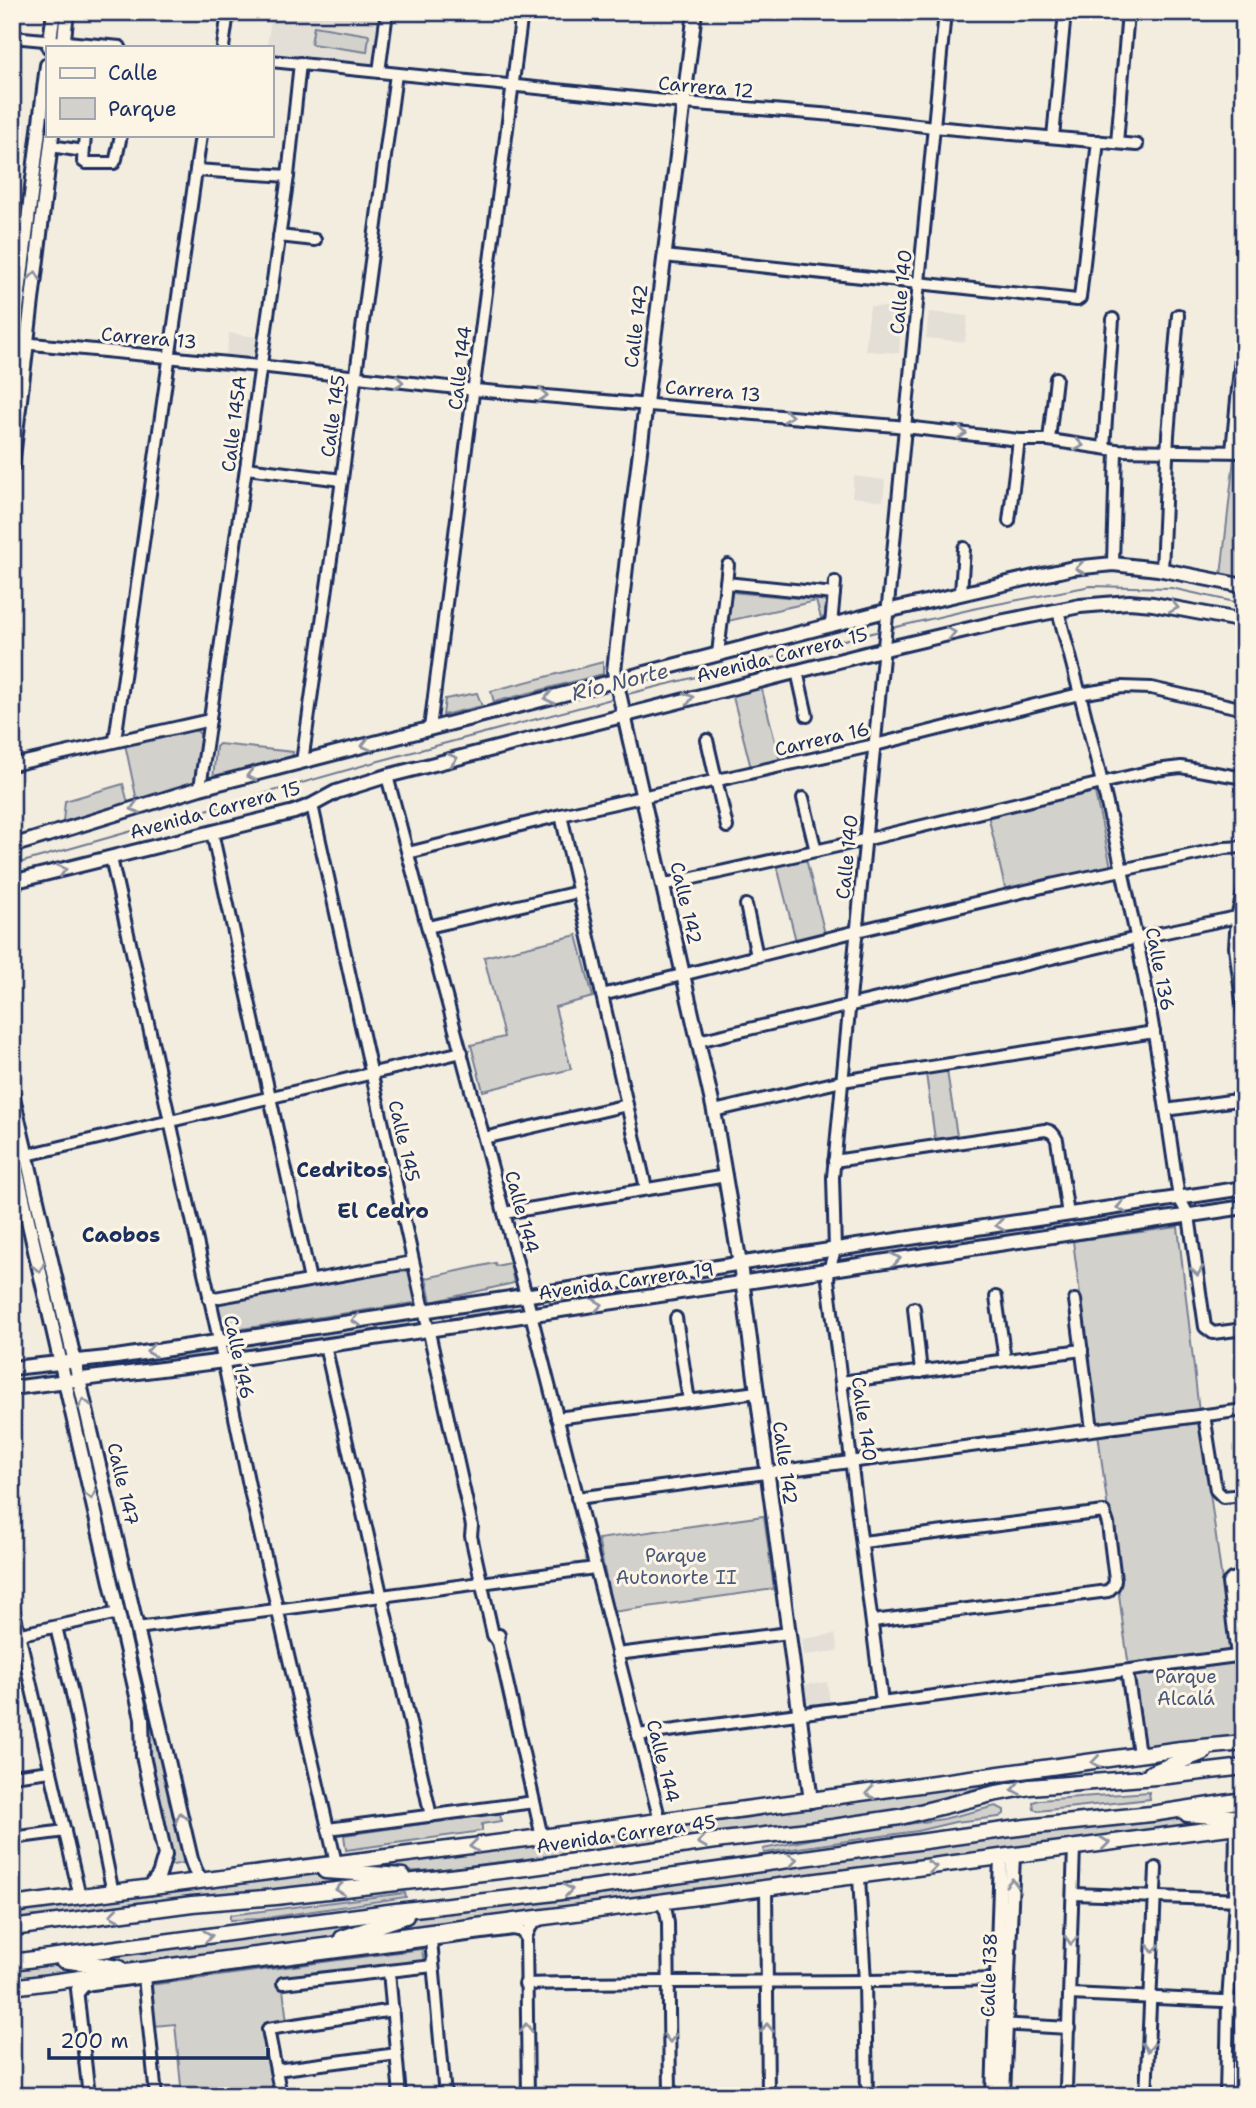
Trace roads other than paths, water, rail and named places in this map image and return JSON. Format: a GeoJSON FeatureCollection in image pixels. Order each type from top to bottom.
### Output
{"type":"FeatureCollection","features":[{"type":"Feature","properties":{"kind":"highway","name":"Avenida Carrera 45"},"geometry":{"type":"LineString","coordinates":[[12,1905],[811,1801],[1139,1753],[1244,1743]]}},
{"type":"Feature","properties":{"kind":"highway"},"geometry":{"type":"LineString","coordinates":[[1133,1779],[1225,1745]]}},
{"type":"Feature","properties":{"kind":"highway","name":"Avenida Carrera 45"},"geometry":{"type":"LineString","coordinates":[[12,1928],[202,1903],[526,1868],[900,1817],[1030,1787],[1244,1768]]}},
{"type":"Feature","properties":{"kind":"highway"},"geometry":{"type":"LineString","coordinates":[[12,1962],[434,1906],[539,1895],[641,1879],[1244,1800]]}},
{"type":"Feature","properties":{"kind":"highway"},"geometry":{"type":"LineString","coordinates":[[1151,1814],[1205,1815],[1241,1823]]}},
{"type":"Feature","properties":{"kind":"highway"},"geometry":{"type":"LineString","coordinates":[[12,1987],[144,1974],[314,1947],[859,1877],[1241,1823]]}},
{"type":"Feature","properties":{"kind":"highway"},"geometry":{"type":"LineString","coordinates":[[284,1870],[432,1878]]}},
{"type":"Feature","properties":{"kind":"highway"},"geometry":{"type":"LineString","coordinates":[[314,1947],[434,1906]]}},
{"type":"Feature","properties":{"kind":"highway"},"geometry":{"type":"LineString","coordinates":[[43,1958],[144,1974]]}},
{"type":"Feature","properties":{"kind":"main road"},"geometry":{"type":"LineString","coordinates":[[54,12],[57,44]]}},
{"type":"Feature","properties":{"kind":"main road"},"geometry":{"type":"LineString","coordinates":[[57,44],[67,12]]}},
{"type":"Feature","properties":{"kind":"main road","name":"Calle 142"},"geometry":{"type":"LineString","coordinates":[[695,12],[616,646],[616,683],[714,1111],[726,1176],[811,1801]]}},
{"type":"Feature","properties":{"kind":"main road"},"geometry":{"type":"LineString","coordinates":[[12,466],[16,345],[46,74]]}},
{"type":"Feature","properties":{"kind":"main road"},"geometry":{"type":"LineString","coordinates":[[16,345],[51,141]]}},
{"type":"Feature","properties":{"kind":"main road","name":"Avenida Carrera 15"},"geometry":{"type":"LineString","coordinates":[[12,846],[200,788],[616,683],[831,625],[888,614],[961,593],[1073,568],[1112,564],[1161,570],[1244,586]]}},
{"type":"Feature","properties":{"kind":"main road","name":"Avenida Carrera 15"},"geometry":{"type":"LineString","coordinates":[[12,882],[294,812],[336,792],[387,776],[885,646],[1101,603],[1153,604],[1244,621]]}},
{"type":"Feature","properties":{"kind":"main road","name":"Calle 147"},"geometry":{"type":"LineString","coordinates":[[12,1093],[16,1155],[67,1362],[85,1466],[142,1718],[143,1756],[164,1847],[162,1868],[149,1888]]}},
{"type":"Feature","properties":{"kind":"main road","name":"Avenida Carrera 19"},"geometry":{"type":"LineString","coordinates":[[12,1368],[117,1357],[1244,1188]]}},
{"type":"Feature","properties":{"kind":"main road","name":"Avenida Carrera 19"},"geometry":{"type":"LineString","coordinates":[[12,1388],[222,1361],[1244,1207]]}},
{"type":"Feature","properties":{"kind":"main road","name":"Calle 147"},"geometry":{"type":"LineString","coordinates":[[71,1380],[98,1464],[191,1859],[201,1881]]}},
{"type":"Feature","properties":{"kind":"main road"},"geometry":{"type":"LineString","coordinates":[[85,1466],[98,1464]]}},
{"type":"Feature","properties":{"kind":"main road","name":"Calle 138"},"geometry":{"type":"LineString","coordinates":[[1003,2096],[997,1979],[1007,1856]]}},
{"type":"Feature","properties":{"kind":"main road","name":"Calle 138"},"geometry":{"type":"LineString","coordinates":[[993,2096],[1001,2024],[1007,1856]]}},
{"type":"Feature","properties":{"kind":"street"},"geometry":{"type":"LineString","coordinates":[[223,46],[228,12]]}},
{"type":"Feature","properties":{"kind":"street"},"geometry":{"type":"LineString","coordinates":[[379,72],[387,12]]}},
{"type":"Feature","properties":{"kind":"street","name":"Calle 144"},"geometry":{"type":"LineString","coordinates":[[430,728],[522,12]]}},
{"type":"Feature","properties":{"kind":"street","name":"Calle 140"},"geometry":{"type":"LineString","coordinates":[[882,1702],[828,1280],[835,1250],[832,1200],[834,1161],[945,12]]}},
{"type":"Feature","properties":{"kind":"street"},"geometry":{"type":"LineString","coordinates":[[1052,137],[1065,12]]}},
{"type":"Feature","properties":{"kind":"street"},"geometry":{"type":"LineString","coordinates":[[1117,143],[1128,12]]}},
{"type":"Feature","properties":{"kind":"street"},"geometry":{"type":"LineString","coordinates":[[12,37],[57,44],[99,46]]}},
{"type":"Feature","properties":{"kind":"street","name":"Carrera 12"},"geometry":{"type":"LineString","coordinates":[[273,61],[1138,145]]}},
{"type":"Feature","properties":{"kind":"street","name":"Calle 145A"},"geometry":{"type":"LineString","coordinates":[[200,788],[288,176],[300,63]]}},
{"type":"Feature","properties":{"kind":"street","name":"Calle 145"},"geometry":{"type":"LineString","coordinates":[[302,762],[396,74]]}},
{"type":"Feature","properties":{"kind":"street"},"geometry":{"type":"LineString","coordinates":[[85,136],[82,157],[86,163],[114,163],[121,136]]}},
{"type":"Feature","properties":{"kind":"street"},"geometry":{"type":"LineString","coordinates":[[115,740],[201,136]]}},
{"type":"Feature","properties":{"kind":"street"},"geometry":{"type":"LineString","coordinates":[[51,141],[83,151]]}},
{"type":"Feature","properties":{"kind":"street"},"geometry":{"type":"LineString","coordinates":[[664,256],[1077,300],[1080,298],[1098,141]]}},
{"type":"Feature","properties":{"kind":"street"},"geometry":{"type":"LineString","coordinates":[[196,170],[288,176]]}},
{"type":"Feature","properties":{"kind":"street"},"geometry":{"type":"LineString","coordinates":[[279,236],[315,240]]}},
{"type":"Feature","properties":{"kind":"street"},"geometry":{"type":"LineString","coordinates":[[1161,570],[1178,315]]}},
{"type":"Feature","properties":{"kind":"street"},"geometry":{"type":"LineString","coordinates":[[1112,319],[1112,564]]}},
{"type":"Feature","properties":{"kind":"street"},"geometry":{"type":"LineString","coordinates":[[1238,452],[1244,327]]}},
{"type":"Feature","properties":{"kind":"street","name":"Carrera 13"},"geometry":{"type":"LineString","coordinates":[[16,345],[260,366],[475,390],[647,403],[1019,440],[1049,440],[1110,449],[1238,452]]}},
{"type":"Feature","properties":{"kind":"street"},"geometry":{"type":"LineString","coordinates":[[1049,440],[1056,378]]}},
{"type":"Feature","properties":{"kind":"street"},"geometry":{"type":"LineString","coordinates":[[1009,521],[1019,440]]}},
{"type":"Feature","properties":{"kind":"street"},"geometry":{"type":"LineString","coordinates":[[246,468],[342,480]]}},
{"type":"Feature","properties":{"kind":"street"},"geometry":{"type":"LineString","coordinates":[[961,593],[964,548]]}},
{"type":"Feature","properties":{"kind":"street"},"geometry":{"type":"LineString","coordinates":[[718,654],[728,565]]}},
{"type":"Feature","properties":{"kind":"street"},"geometry":{"type":"LineString","coordinates":[[726,583],[834,588],[831,625]]}},
{"type":"Feature","properties":{"kind":"street","name":"Calle 136"},"geometry":{"type":"LineString","coordinates":[[1058,611],[1123,871],[1137,938],[1179,1198],[1189,1216],[1205,1326],[1213,1333],[1244,1329]]}},
{"type":"Feature","properties":{"kind":"street"},"geometry":{"type":"LineString","coordinates":[[797,671],[807,716]]}},
{"type":"Feature","properties":{"kind":"street","name":"Carrera 16"},"geometry":{"type":"LineString","coordinates":[[408,853],[643,796],[875,745],[1079,694],[1122,687],[1151,688],[1244,709]]}},
{"type":"Feature","properties":{"kind":"street"},"geometry":{"type":"LineString","coordinates":[[12,765],[210,720]]}},
{"type":"Feature","properties":{"kind":"street"},"geometry":{"type":"LineString","coordinates":[[707,740],[727,827]]}},
{"type":"Feature","properties":{"kind":"street"},"geometry":{"type":"LineString","coordinates":[[662,885],[866,840],[1156,770],[1181,767],[1244,778]]}},
{"type":"Feature","properties":{"kind":"street","name":"Calle 144"},"geometry":{"type":"LineString","coordinates":[[387,776],[531,1314],[660,1821]]}},
{"type":"Feature","properties":{"kind":"street"},"geometry":{"type":"LineString","coordinates":[[803,798],[816,851]]}},
{"type":"Feature","properties":{"kind":"street","name":"Calle 145"},"geometry":{"type":"LineString","coordinates":[[312,805],[472,1526],[471,1536],[500,1634],[498,1642],[542,1837]]}},
{"type":"Feature","properties":{"kind":"street"},"geometry":{"type":"LineString","coordinates":[[561,815],[646,1188]]}},
{"type":"Feature","properties":{"kind":"street"},"geometry":{"type":"LineString","coordinates":[[212,832],[310,1280]]}},
{"type":"Feature","properties":{"kind":"street"},"geometry":{"type":"LineString","coordinates":[[602,995],[857,931],[1225,848],[1244,847]]}},
{"type":"Feature","properties":{"kind":"street","name":"Calle 146"},"geometry":{"type":"LineString","coordinates":[[111,858],[277,1610],[336,1863]]}},
{"type":"Feature","properties":{"kind":"street"},"geometry":{"type":"LineString","coordinates":[[1244,890],[1237,917],[1235,947],[1244,1017]]}},
{"type":"Feature","properties":{"kind":"street"},"geometry":{"type":"LineString","coordinates":[[428,927],[578,892]]}},
{"type":"Feature","properties":{"kind":"street"},"geometry":{"type":"LineString","coordinates":[[746,905],[757,956]]}},
{"type":"Feature","properties":{"kind":"street"},"geometry":{"type":"LineString","coordinates":[[698,1041],[1237,917]]}},
{"type":"Feature","properties":{"kind":"street"},"geometry":{"type":"LineString","coordinates":[[714,1111],[842,1081],[1154,1032]]}},
{"type":"Feature","properties":{"kind":"street"},"geometry":{"type":"LineString","coordinates":[[16,1155],[461,1052]]}},
{"type":"Feature","properties":{"kind":"street"},"geometry":{"type":"LineString","coordinates":[[1166,1110],[1244,1099]]}},
{"type":"Feature","properties":{"kind":"street"},"geometry":{"type":"LineString","coordinates":[[484,1138],[627,1105]]}},
{"type":"Feature","properties":{"kind":"street"},"geometry":{"type":"LineString","coordinates":[[834,1161],[1045,1130],[1053,1133],[1056,1140],[1068,1215]]}},
{"type":"Feature","properties":{"kind":"street"},"geometry":{"type":"LineString","coordinates":[[504,1213],[726,1176]]}},
{"type":"Feature","properties":{"kind":"street"},"geometry":{"type":"LineString","coordinates":[[209,1299],[413,1262]]}},
{"type":"Feature","properties":{"kind":"street"},"geometry":{"type":"LineString","coordinates":[[996,1297],[1005,1360]]}},
{"type":"Feature","properties":{"kind":"street"},"geometry":{"type":"LineString","coordinates":[[1075,1300],[1092,1429]]}},
{"type":"Feature","properties":{"kind":"street"},"geometry":{"type":"LineString","coordinates":[[914,1308],[921,1372]]}},
{"type":"Feature","properties":{"kind":"street"},"geometry":{"type":"LineString","coordinates":[[676,1318],[689,1401]]}},
{"type":"Feature","properties":{"kind":"street"},"geometry":{"type":"LineString","coordinates":[[326,1345],[431,1816]]}},
{"type":"Feature","properties":{"kind":"street"},"geometry":{"type":"LineString","coordinates":[[841,1382],[1082,1350]]}},
{"type":"Feature","properties":{"kind":"street"},"geometry":{"type":"LineString","coordinates":[[557,1418],[757,1392]]}},
{"type":"Feature","properties":{"kind":"street"},"geometry":{"type":"LineString","coordinates":[[578,1498],[1244,1410]]}},
{"type":"Feature","properties":{"kind":"street"},"geometry":{"type":"LineString","coordinates":[[1204,1415],[1216,1490],[1223,1497],[1244,1495]]}},
{"type":"Feature","properties":{"kind":"street"},"geometry":{"type":"LineString","coordinates":[[863,1542],[1104,1512],[1108,1524],[1115,1580],[1112,1588],[1102,1592],[873,1621]]}},
{"type":"Feature","properties":{"kind":"street"},"geometry":{"type":"LineString","coordinates":[[137,1628],[595,1568]]}},
{"type":"Feature","properties":{"kind":"street"},"geometry":{"type":"LineString","coordinates":[[638,1735],[1240,1656],[1228,1583],[1232,1579],[1244,1577]]}},
{"type":"Feature","properties":{"kind":"street"},"geometry":{"type":"LineString","coordinates":[[12,1603],[16,1636],[80,1897]]}},
{"type":"Feature","properties":{"kind":"street"},"geometry":{"type":"LineString","coordinates":[[16,1636],[118,1613]]}},
{"type":"Feature","properties":{"kind":"street"},"geometry":{"type":"LineString","coordinates":[[56,1628],[113,1893]]}},
{"type":"Feature","properties":{"kind":"street"},"geometry":{"type":"LineString","coordinates":[[617,1654],[789,1633]]}},
{"type":"Feature","properties":{"kind":"street"},"geometry":{"type":"LineString","coordinates":[[1127,1671],[1139,1753]]}},
{"type":"Feature","properties":{"kind":"street"},"geometry":{"type":"LineString","coordinates":[[12,1776],[51,1771]]}},
{"type":"Feature","properties":{"kind":"street"},"geometry":{"type":"LineString","coordinates":[[328,1829],[534,1802]]}},
{"type":"Feature","properties":{"kind":"street"},"geometry":{"type":"LineString","coordinates":[[1226,2096],[1228,2002],[1239,1900],[1241,1823]]}},
{"type":"Feature","properties":{"kind":"street"},"geometry":{"type":"LineString","coordinates":[[12,1838],[65,1831]]}},
{"type":"Feature","properties":{"kind":"street"},"geometry":{"type":"LineString","coordinates":[[1070,2094],[1066,2087],[1074,1847]]}},
{"type":"Feature","properties":{"kind":"street"},"geometry":{"type":"LineString","coordinates":[[1146,2096],[1156,1868]]}},
{"type":"Feature","properties":{"kind":"street"},"geometry":{"type":"LineString","coordinates":[[859,1877],[866,1982],[867,2096]]}},
{"type":"Feature","properties":{"kind":"street"},"geometry":{"type":"LineString","coordinates":[[766,1888],[768,2096]]}},
{"type":"Feature","properties":{"kind":"street"},"geometry":{"type":"LineString","coordinates":[[1073,1894],[1239,1900]]}},
{"type":"Feature","properties":{"kind":"street"},"geometry":{"type":"LineString","coordinates":[[660,1902],[666,1911],[668,1923],[670,2096]]}},
{"type":"Feature","properties":{"kind":"street"},"geometry":{"type":"LineString","coordinates":[[528,2096],[526,1937],[531,1926],[540,1919]]}},
{"type":"Feature","properties":{"kind":"street"},"geometry":{"type":"LineString","coordinates":[[78,1993],[88,1985],[144,1974],[513,1928],[526,1937]]}},
{"type":"Feature","properties":{"kind":"street"},"geometry":{"type":"LineString","coordinates":[[431,1940],[445,2096]]}},
{"type":"Feature","properties":{"kind":"street"},"geometry":{"type":"LineString","coordinates":[[283,1983],[433,1966]]}},
{"type":"Feature","properties":{"kind":"street"},"geometry":{"type":"LineString","coordinates":[[389,1971],[400,2096]]}},
{"type":"Feature","properties":{"kind":"street"},"geometry":{"type":"LineString","coordinates":[[144,1974],[156,2096]]}},
{"type":"Feature","properties":{"kind":"street"},"geometry":{"type":"LineString","coordinates":[[525,1984],[997,1979]]}},
{"type":"Feature","properties":{"kind":"street"},"geometry":{"type":"LineString","coordinates":[[67,1980],[74,1985],[78,1993],[89,2096]]}},
{"type":"Feature","properties":{"kind":"street"},"geometry":{"type":"LineString","coordinates":[[1070,1994],[1244,2002]]}},
{"type":"Feature","properties":{"kind":"street"},"geometry":{"type":"LineString","coordinates":[[281,2096],[268,2029],[393,2010]]}},
{"type":"Feature","properties":{"kind":"street"},"geometry":{"type":"LineString","coordinates":[[1001,2024],[1069,2028]]}},
{"type":"Feature","properties":{"kind":"street"},"geometry":{"type":"LineString","coordinates":[[276,2070],[397,2054]]}},
{"type":"Feature","properties":{"kind":"waterway","name":"Río Norte"},"geometry":{"type":"LineString","coordinates":[[892,628],[1091,586],[1171,588],[1244,604]]}},
{"type":"Feature","properties":{"kind":"waterway","name":"Río Norte"},"geometry":{"type":"LineString","coordinates":[[624,695],[880,631]]}},
{"type":"Feature","properties":{"kind":"waterway","name":"Río Norte"},"geometry":{"type":"LineString","coordinates":[[12,865],[379,761],[615,698]]}},
{"type":"Feature","properties":{"kind":"district","name":"Cedritos"},"geometry":{"type":"Point","coordinates":[342,1170]}},
{"type":"Feature","properties":{"kind":"district","name":"El Cedro"},"geometry":{"type":"Point","coordinates":[383,1211]}},
{"type":"Feature","properties":{"kind":"district","name":"Caobos"},"geometry":{"type":"Point","coordinates":[121,1235]}},
{"type":"Feature","properties":{"kind":"park label","name":"Parque Autonorte II"},"geometry":{"type":"Point","coordinates":[676,1566]}},
{"type":"Feature","properties":{"kind":"park label","name":"Parque Alcalá"},"geometry":{"type":"Point","coordinates":[1186,1687]}}]}
